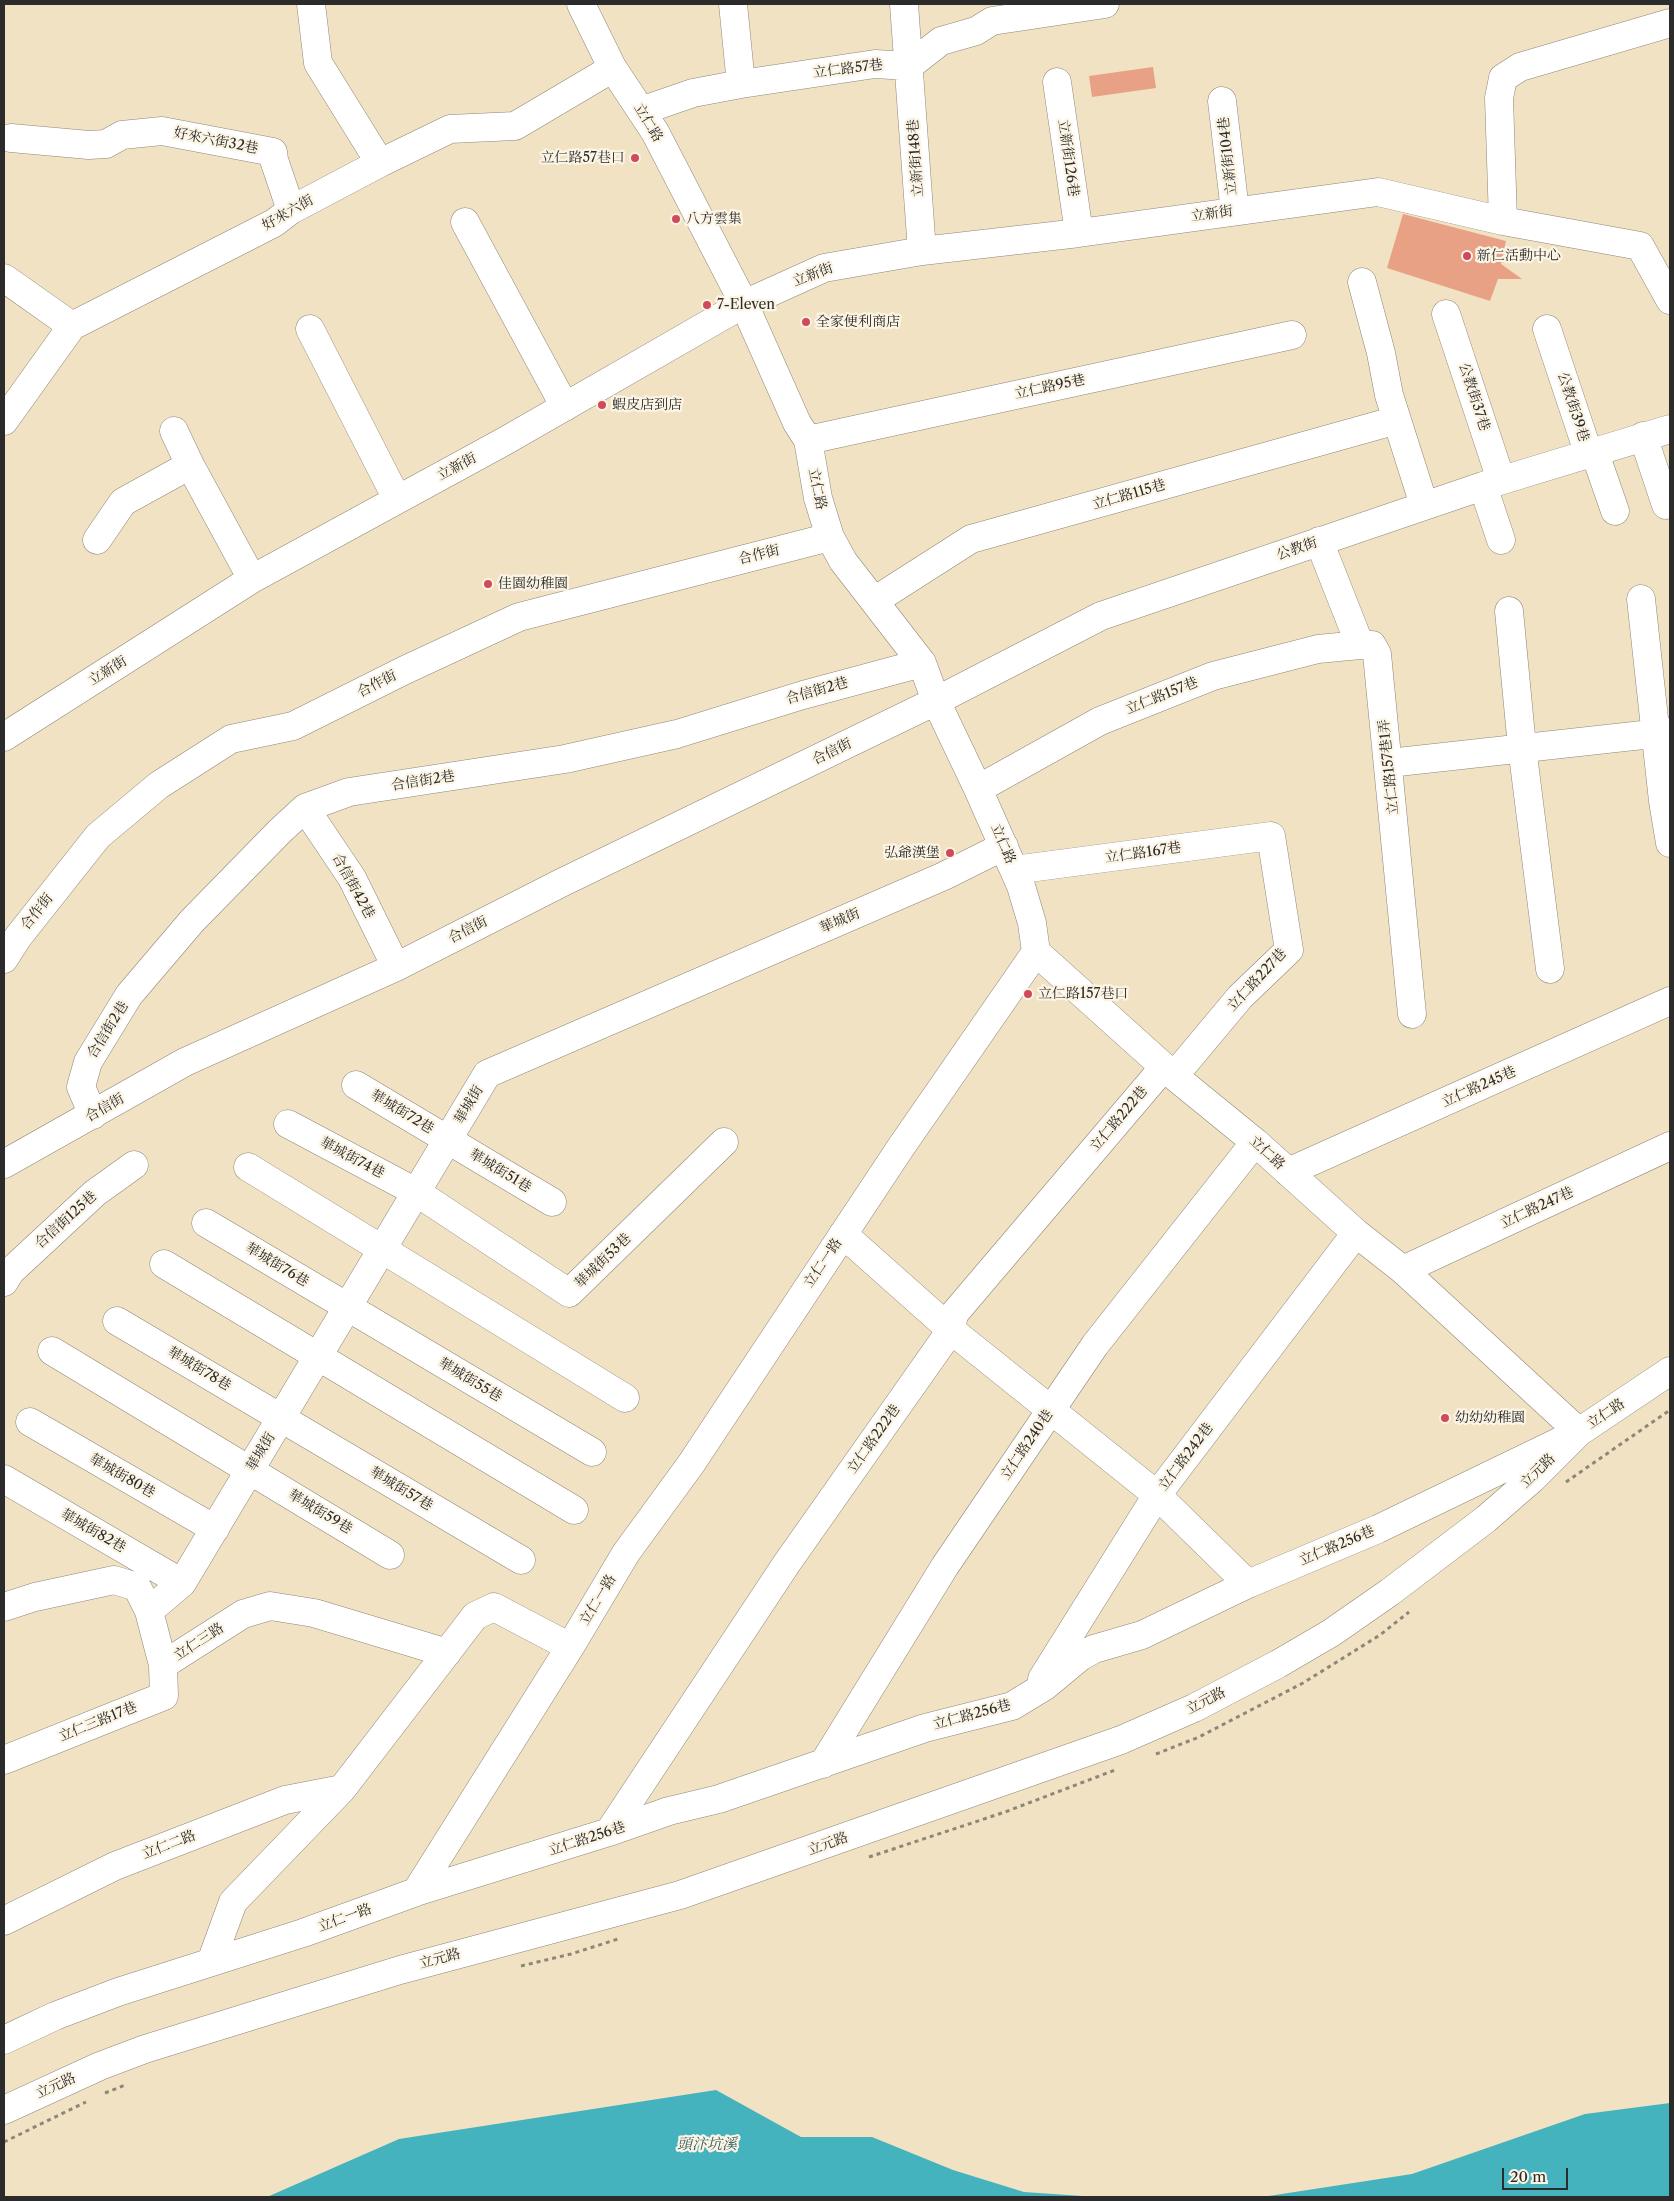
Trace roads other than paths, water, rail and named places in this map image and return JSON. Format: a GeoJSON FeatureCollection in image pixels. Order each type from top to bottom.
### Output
{"type":"FeatureCollection","features":[{"type":"Feature","properties":{"kind":"street"},"geometry":{"type":"LineString","coordinates":[[311,4],[318,63],[380,162]]}},
{"type":"Feature","properties":{"kind":"street","name":"立仁路"},"geometry":{"type":"LineString","coordinates":[[581,4],[612,67],[655,132],[744,304],[797,424],[808,440],[818,498],[830,537],[843,561],[922,663],[936,701],[1009,858],[1032,922],[1036,952],[1169,1071],[1255,1142],[1356,1233],[1403,1270],[1580,1432],[1670,1371]]}},
{"type":"Feature","properties":{"kind":"street"},"geometry":{"type":"LineString","coordinates":[[733,4],[742,84]]}},
{"type":"Feature","properties":{"kind":"street","name":"立新街148巷"},"geometry":{"type":"LineString","coordinates":[[904,4],[922,251]]}},
{"type":"Feature","properties":{"kind":"street"},"geometry":{"type":"LineString","coordinates":[[910,66],[941,40],[976,31],[992,21],[1105,4]]}},
{"type":"Feature","properties":{"kind":"street"},"geometry":{"type":"LineString","coordinates":[[1502,221],[1499,98],[1503,78],[1520,67],[1670,24]]}},
{"type":"Feature","properties":{"kind":"street","name":"立仁路57巷"},"geometry":{"type":"LineString","coordinates":[[641,111],[693,93],[742,84],[875,64],[910,66]]}},
{"type":"Feature","properties":{"kind":"street","name":"好來六街"},"geometry":{"type":"LineString","coordinates":[[4,420],[72,326],[274,223],[291,210],[380,162],[450,130],[515,126],[612,67]]}},
{"type":"Feature","properties":{"kind":"street","name":"立新街126巷"},"geometry":{"type":"LineString","coordinates":[[1057,82],[1079,234]]}},
{"type":"Feature","properties":{"kind":"street","name":"立新街104巷"},"geometry":{"type":"LineString","coordinates":[[1222,101],[1235,211]]}},
{"type":"Feature","properties":{"kind":"street","name":"好來六街32巷"},"geometry":{"type":"LineString","coordinates":[[11,138],[89,145],[106,144],[122,135],[162,130],[273,152],[291,210]]}},
{"type":"Feature","properties":{"kind":"street","name":"立新街"},"geometry":{"type":"LineString","coordinates":[[4,737],[252,579],[565,406],[744,304],[824,268],[922,251],[1079,234],[1378,192],[1502,221],[1640,246],[1670,300]]}},
{"type":"Feature","properties":{"kind":"street"},"geometry":{"type":"LineString","coordinates":[[465,222],[565,406]]}},
{"type":"Feature","properties":{"kind":"street"},"geometry":{"type":"LineString","coordinates":[[4,278],[72,326]]}},
{"type":"Feature","properties":{"kind":"street"},"geometry":{"type":"LineString","coordinates":[[1362,282],[1381,353],[1389,395],[1424,505]]}},
{"type":"Feature","properties":{"kind":"street","name":"公教街37巷"},"geometry":{"type":"LineString","coordinates":[[1446,314],[1492,483],[1500,540]]}},
{"type":"Feature","properties":{"kind":"street"},"geometry":{"type":"LineString","coordinates":[[310,329],[397,499]]}},
{"type":"Feature","properties":{"kind":"street","name":"公教街39巷"},"geometry":{"type":"LineString","coordinates":[[1547,329],[1588,452],[1598,462],[1615,511]]}},
{"type":"Feature","properties":{"kind":"street","name":"立仁路95巷"},"geometry":{"type":"LineString","coordinates":[[808,440],[1292,335]]}},
{"type":"Feature","properties":{"kind":"street","name":"立仁路115巷"},"geometry":{"type":"LineString","coordinates":[[874,601],[970,539],[1397,420]]}},
{"type":"Feature","properties":{"kind":"street","name":"公教街"},"geometry":{"type":"LineString","coordinates":[[936,701],[1102,616],[1424,505],[1588,452],[1670,429]]}},
{"type":"Feature","properties":{"kind":"street"},"geometry":{"type":"LineString","coordinates":[[174,431],[190,465],[252,579]]}},
{"type":"Feature","properties":{"kind":"street"},"geometry":{"type":"LineString","coordinates":[[1642,436],[1666,505]]}},
{"type":"Feature","properties":{"kind":"street"},"geometry":{"type":"LineString","coordinates":[[97,540],[123,502],[190,465]]}},
{"type":"Feature","properties":{"kind":"street","name":"合作街"},"geometry":{"type":"LineString","coordinates":[[4,959],[18,936],[98,836],[159,785],[231,739],[293,726],[405,670],[518,618],[830,537]]}},
{"type":"Feature","properties":{"kind":"street"},"geometry":{"type":"LineString","coordinates":[[1319,541],[1360,645]]}},
{"type":"Feature","properties":{"kind":"street"},"geometry":{"type":"LineString","coordinates":[[1641,599],[1663,732],[1663,801],[1670,843]]}},
{"type":"Feature","properties":{"kind":"street"},"geometry":{"type":"LineString","coordinates":[[1509,611],[1522,747],[1550,969]]}},
{"type":"Feature","properties":{"kind":"street","name":"立仁路157巷1弄"},"geometry":{"type":"LineString","coordinates":[[1360,645],[1372,645],[1377,654],[1412,1014]]}},
{"type":"Feature","properties":{"kind":"street","name":"立仁路157巷"},"geometry":{"type":"LineString","coordinates":[[978,789],[1100,721],[1214,676],[1318,650],[1360,645]]}},
{"type":"Feature","properties":{"kind":"street","name":"合信街2巷"},"geometry":{"type":"LineString","coordinates":[[94,1115],[81,1087],[88,1062],[129,995],[192,921],[305,808],[349,792],[565,759],[677,734],[802,695],[922,663]]}},
{"type":"Feature","properties":{"kind":"street","name":"合信街"},"geometry":{"type":"LineString","coordinates":[[4,1164],[94,1115],[184,1062],[396,967],[570,878],[936,701]]}},
{"type":"Feature","properties":{"kind":"street"},"geometry":{"type":"LineString","coordinates":[[1388,763],[1663,732]]}},
{"type":"Feature","properties":{"kind":"street","name":"合信街42巷"},"geometry":{"type":"LineString","coordinates":[[305,808],[352,878],[396,967]]}},
{"type":"Feature","properties":{"kind":"street","name":"立仁路167巷"},"geometry":{"type":"LineString","coordinates":[[1009,858],[1271,836]]}},
{"type":"Feature","properties":{"kind":"street","name":"立仁路227巷"},"geometry":{"type":"LineString","coordinates":[[1169,1071],[1240,997],[1289,950],[1271,836]]}},
{"type":"Feature","properties":{"kind":"street","name":"華城街"},"geometry":{"type":"LineString","coordinates":[[149,1610],[182,1583],[487,1074],[944,876],[1009,858]]}},
{"type":"Feature","properties":{"kind":"street","name":"立仁一路"},"geometry":{"type":"LineString","coordinates":[[4,2040],[55,2016],[210,1962],[303,1933],[416,1892],[570,1647],[626,1553],[691,1464],[843,1234],[1036,952]]}},
{"type":"Feature","properties":{"kind":"street","name":"立仁路245巷"},"geometry":{"type":"LineString","coordinates":[[1288,1172],[1670,1001]]}},
{"type":"Feature","properties":{"kind":"street","name":"立仁路222巷"},"geometry":{"type":"LineString","coordinates":[[609,1832],[787,1564],[951,1330],[954,1314],[1169,1071]]}},
{"type":"Feature","properties":{"kind":"street","name":"華城街72巷"},"geometry":{"type":"LineString","coordinates":[[356,1085],[448,1139]]}},
{"type":"Feature","properties":{"kind":"street","name":"華城街74巷"},"geometry":{"type":"LineString","coordinates":[[288,1124],[416,1192]]}},
{"type":"Feature","properties":{"kind":"street","name":"華城街51巷"},"geometry":{"type":"LineString","coordinates":[[448,1139],[552,1202]]}},
{"type":"Feature","properties":{"kind":"street","name":"華城街53巷"},"geometry":{"type":"LineString","coordinates":[[416,1192],[570,1293],[724,1142]]}},
{"type":"Feature","properties":{"kind":"street","name":"立仁路240巷"},"geometry":{"type":"LineString","coordinates":[[823,1764],[945,1566],[1095,1345],[1255,1142]]}},
{"type":"Feature","properties":{"kind":"street","name":"立仁路247巷"},"geometry":{"type":"LineString","coordinates":[[1403,1270],[1670,1146]]}},
{"type":"Feature","properties":{"kind":"street","name":"合信街125巷"},"geometry":{"type":"LineString","coordinates":[[4,1282],[11,1271],[95,1193],[134,1165]]}},
{"type":"Feature","properties":{"kind":"street"},"geometry":{"type":"LineString","coordinates":[[248,1167],[625,1398]]}},
{"type":"Feature","properties":{"kind":"street","name":"華城街76巷"},"geometry":{"type":"LineString","coordinates":[[206,1223],[348,1307]]}},
{"type":"Feature","properties":{"kind":"street","name":"立仁路242巷"},"geometry":{"type":"LineString","coordinates":[[1033,1693],[1157,1496],[1356,1233]]}},
{"type":"Feature","properties":{"kind":"street"},"geometry":{"type":"LineString","coordinates":[[843,1234],[951,1330],[1157,1496],[1248,1584]]}},
{"type":"Feature","properties":{"kind":"street"},"geometry":{"type":"LineString","coordinates":[[164,1264],[574,1510]]}},
{"type":"Feature","properties":{"kind":"street","name":"華城街55巷"},"geometry":{"type":"LineString","coordinates":[[348,1307],[592,1452]]}},
{"type":"Feature","properties":{"kind":"street","name":"華城街78巷"},"geometry":{"type":"LineString","coordinates":[[117,1320],[281,1418]]}},
{"type":"Feature","properties":{"kind":"street","name":"華城街59巷"},"geometry":{"type":"LineString","coordinates":[[52,1351],[390,1555]]}},
{"type":"Feature","properties":{"kind":"street","name":"華城街57巷"},"geometry":{"type":"LineString","coordinates":[[281,1418],[520,1560]]}},
{"type":"Feature","properties":{"kind":"street","name":"華城街80巷"},"geometry":{"type":"LineString","coordinates":[[30,1422],[214,1529]]}},
{"type":"Feature","properties":{"kind":"street","name":"立仁路256巷"},"geometry":{"type":"LineString","coordinates":[[416,1892],[609,1832],[669,1811],[719,1799],[925,1728],[1012,1706],[1045,1686],[1080,1657],[1094,1649],[1142,1635],[1248,1584],[1378,1529],[1580,1432]]}},
{"type":"Feature","properties":{"kind":"street","name":"立元路"},"geometry":{"type":"LineString","coordinates":[[4,2110],[100,2066],[145,2049],[400,1970],[680,1895],[1121,1740],[1194,1708],[1278,1664],[1330,1633],[1390,1592],[1486,1519],[1532,1479],[1580,1432]]}},
{"type":"Feature","properties":{"kind":"street","name":"華城街82巷"},"geometry":{"type":"LineString","coordinates":[[4,1479],[182,1583]]}},
{"type":"Feature","properties":{"kind":"street","name":"立仁三路"},"geometry":{"type":"LineString","coordinates":[[4,1607],[35,1597],[114,1580],[137,1587],[149,1610],[163,1665],[243,1614],[270,1606],[314,1613],[447,1653]]}},
{"type":"Feature","properties":{"kind":"street"},"geometry":{"type":"LineString","coordinates":[[210,1962],[234,1902],[342,1790],[475,1616],[494,1607],[570,1647]]}},
{"type":"Feature","properties":{"kind":"street","name":"立仁三路17巷"},"geometry":{"type":"LineString","coordinates":[[4,1760],[164,1696],[163,1665]]}},
{"type":"Feature","properties":{"kind":"street","name":"立仁二路"},"geometry":{"type":"LineString","coordinates":[[4,1921],[115,1866],[285,1800],[342,1790]]}},
{"type":"Feature","properties":{"kind":"water","name":"頭汴坑溪"},"geometry":{"type":"Polygon","coordinates":[[[716,2090],[801,2137],[872,2137],[953,2170],[1024,2192],[1097,2197],[267,2197],[399,2139],[716,2090]]]}},
{"type":"Feature","properties":{"kind":"water"},"geometry":{"type":"Polygon","coordinates":[[[1670,2103],[1670,2197],[1262,2197],[1412,2174],[1585,2114],[1670,2103]]]}},
{"type":"Feature","properties":{"kind":"place","name":"立仁路57巷口"},"geometry":{"type":"Point","coordinates":[635,158]}},
{"type":"Feature","properties":{"kind":"place","name":"八方雲集"},"geometry":{"type":"Point","coordinates":[676,219]}},
{"type":"Feature","properties":{"kind":"place","name":"新仁活動中心"},"geometry":{"type":"Point","coordinates":[1467,256]}},
{"type":"Feature","properties":{"kind":"place","name":"7-Eleven"},"geometry":{"type":"Point","coordinates":[707,305]}},
{"type":"Feature","properties":{"kind":"place","name":"全家便利商店"},"geometry":{"type":"Point","coordinates":[806,322]}},
{"type":"Feature","properties":{"kind":"place","name":"蝦皮店到店"},"geometry":{"type":"Point","coordinates":[602,405]}},
{"type":"Feature","properties":{"kind":"place","name":"佳園幼稚園"},"geometry":{"type":"Point","coordinates":[488,584]}},
{"type":"Feature","properties":{"kind":"place","name":"弘爺漢堡"},"geometry":{"type":"Point","coordinates":[950,853]}},
{"type":"Feature","properties":{"kind":"place","name":"立仁路157巷口"},"geometry":{"type":"Point","coordinates":[1028,994]}},
{"type":"Feature","properties":{"kind":"place","name":"幼幼幼稚園"},"geometry":{"type":"Point","coordinates":[1445,1418]}}]}
